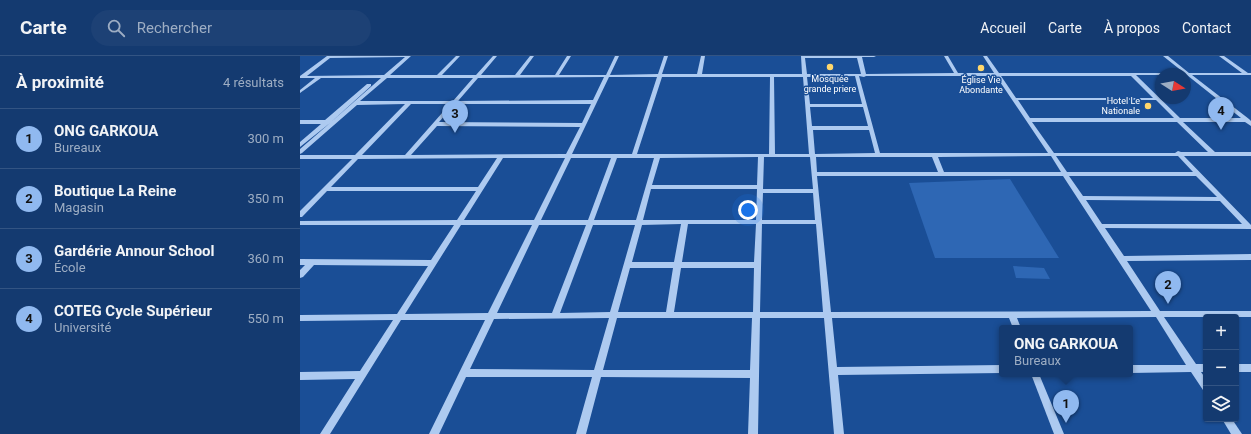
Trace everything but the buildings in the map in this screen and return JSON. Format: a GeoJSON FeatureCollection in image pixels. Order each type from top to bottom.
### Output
{"type":"FeatureCollection","features":[{"type":"Feature","properties":{"kind":"street"},"geometry":{"type":"LineString","coordinates":[[300,145],[402,56]]}},
{"type":"Feature","properties":{"kind":"street"},"geometry":{"type":"LineString","coordinates":[[301,77],[329,57],[409,56]]}},
{"type":"Feature","properties":{"kind":"street"},"geometry":{"type":"LineString","coordinates":[[300,152],[409,56]]}},
{"type":"Feature","properties":{"kind":"street"},"geometry":{"type":"LineString","coordinates":[[438,77],[458,56]]}},
{"type":"Feature","properties":{"kind":"street"},"geometry":{"type":"LineString","coordinates":[[407,156],[495,56]]}},
{"type":"Feature","properties":{"kind":"street"},"geometry":{"type":"LineString","coordinates":[[516,77],[532,56]]}},
{"type":"Feature","properties":{"kind":"street"},"geometry":{"type":"LineString","coordinates":[[556,76],[569,56]]}},
{"type":"Feature","properties":{"kind":"street"},"geometry":{"type":"LineString","coordinates":[[434,434],[617,56]]}},
{"type":"Feature","properties":{"kind":"street"},"geometry":{"type":"LineString","coordinates":[[634,156],[666,56]]}},
{"type":"Feature","properties":{"kind":"street"},"geometry":{"type":"LineString","coordinates":[[699,76],[703,56]]}},
{"type":"Feature","properties":{"kind":"street"},"geometry":{"type":"LineString","coordinates":[[859,56],[864,76]]}},
{"type":"Feature","properties":{"kind":"street"},"geometry":{"type":"LineString","coordinates":[[839,434],[803,57],[874,56]]}},
{"type":"Feature","properties":{"kind":"street"},"geometry":{"type":"LineString","coordinates":[[946,56],[957,75]]}},
{"type":"Feature","properties":{"kind":"street"},"geometry":{"type":"LineString","coordinates":[[985,56],[1016,99],[1205,386]]}},
{"type":"Feature","properties":{"kind":"street"},"geometry":{"type":"LineString","coordinates":[[1165,56],[1180,68]]}},
{"type":"Feature","properties":{"kind":"street"},"geometry":{"type":"LineString","coordinates":[[1221,56],[1250,75]]}},
{"type":"Feature","properties":{"kind":"street"},"geometry":{"type":"LineString","coordinates":[[1132,74],[1155,97]]}},
{"type":"Feature","properties":{"kind":"street"},"geometry":{"type":"LineString","coordinates":[[301,77],[1155,74]]}},
{"type":"Feature","properties":{"kind":"street"},"geometry":{"type":"LineString","coordinates":[[1191,74],[1250,75]]}},
{"type":"Feature","properties":{"kind":"street"},"geometry":{"type":"LineString","coordinates":[[772,76],[772,156]]}},
{"type":"Feature","properties":{"kind":"street"},"geometry":{"type":"LineString","coordinates":[[857,76],[878,155]]}},
{"type":"Feature","properties":{"kind":"street"},"geometry":{"type":"LineString","coordinates":[[300,92],[320,77]]}},
{"type":"Feature","properties":{"kind":"street"},"geometry":{"type":"LineString","coordinates":[[1191,77],[1249,122]]}},
{"type":"Feature","properties":{"kind":"street"},"geometry":{"type":"LineString","coordinates":[[1016,99],[1155,99]]}},
{"type":"Feature","properties":{"kind":"street"},"geometry":{"type":"LineString","coordinates":[[356,103],[595,102]]}},
{"type":"Feature","properties":{"kind":"street"},"geometry":{"type":"LineString","coordinates":[[300,215],[409,103]]}},
{"type":"Feature","properties":{"kind":"street"},"geometry":{"type":"LineString","coordinates":[[1162,104],[1213,154]]}},
{"type":"Feature","properties":{"kind":"street"},"geometry":{"type":"LineString","coordinates":[[808,106],[865,105]]}},
{"type":"Feature","properties":{"kind":"street"},"geometry":{"type":"LineString","coordinates":[[1029,120],[1249,122]]}},
{"type":"Feature","properties":{"kind":"street"},"geometry":{"type":"LineString","coordinates":[[300,122],[335,122]]}},
{"type":"Feature","properties":{"kind":"street"},"geometry":{"type":"LineString","coordinates":[[436,124],[584,124]]}},
{"type":"Feature","properties":{"kind":"street"},"geometry":{"type":"LineString","coordinates":[[810,128],[871,128]]}},
{"type":"Feature","properties":{"kind":"street"},"geometry":{"type":"LineString","coordinates":[[1178,154],[1250,227]]}},
{"type":"Feature","properties":{"kind":"street"},"geometry":{"type":"LineString","coordinates":[[300,157],[1251,154]]}},
{"type":"Feature","properties":{"kind":"street"},"geometry":{"type":"LineString","coordinates":[[934,155],[942,174]]}},
{"type":"Feature","properties":{"kind":"street"},"geometry":{"type":"LineString","coordinates":[[325,434],[502,156]]}},
{"type":"Feature","properties":{"kind":"street"},"geometry":{"type":"LineString","coordinates":[[555,316],[615,156]]}},
{"type":"Feature","properties":{"kind":"street"},"geometry":{"type":"LineString","coordinates":[[581,434],[657,156]]}},
{"type":"Feature","properties":{"kind":"street"},"geometry":{"type":"LineString","coordinates":[[753,434],[761,156]]}},
{"type":"Feature","properties":{"kind":"street"},"geometry":{"type":"LineString","coordinates":[[814,174],[1198,174]]}},
{"type":"Feature","properties":{"kind":"street"},"geometry":{"type":"LineString","coordinates":[[649,187],[816,191]]}},
{"type":"Feature","properties":{"kind":"street"},"geometry":{"type":"LineString","coordinates":[[325,189],[481,189]]}},
{"type":"Feature","properties":{"kind":"street"},"geometry":{"type":"LineString","coordinates":[[1082,198],[1222,199]]}},
{"type":"Feature","properties":{"kind":"street"},"geometry":{"type":"LineString","coordinates":[[669,315],[685,222]]}},
{"type":"Feature","properties":{"kind":"street"},"geometry":{"type":"LineString","coordinates":[[300,223],[819,222]]}},
{"type":"Feature","properties":{"kind":"street"},"geometry":{"type":"LineString","coordinates":[[1100,226],[1250,227]]}},
{"type":"Feature","properties":{"kind":"street"},"geometry":{"type":"LineString","coordinates":[[1122,259],[1251,257]]}},
{"type":"Feature","properties":{"kind":"street"},"geometry":{"type":"LineString","coordinates":[[300,262],[433,263]]}},
{"type":"Feature","properties":{"kind":"street"},"geometry":{"type":"LineString","coordinates":[[300,275],[312,262]]}},
{"type":"Feature","properties":{"kind":"street"},"geometry":{"type":"LineString","coordinates":[[627,265],[758,265]]}},
{"type":"Feature","properties":{"kind":"street"},"geometry":{"type":"LineString","coordinates":[[1011,314],[1016,325]]}},
{"type":"Feature","properties":{"kind":"street"},"geometry":{"type":"LineString","coordinates":[[300,318],[614,315],[1251,314]]}},
{"type":"Feature","properties":{"kind":"street"},"geometry":{"type":"LineString","coordinates":[[1133,369],[1203,368]]}},
{"type":"Feature","properties":{"kind":"street"},"geometry":{"type":"LineString","coordinates":[[1239,368],[1251,368]]}},
{"type":"Feature","properties":{"kind":"street"},"geometry":{"type":"LineString","coordinates":[[833,371],[999,369]]}},
{"type":"Feature","properties":{"kind":"street"},"geometry":{"type":"LineString","coordinates":[[464,373],[755,374]]}},
{"type":"Feature","properties":{"kind":"street"},"geometry":{"type":"LineString","coordinates":[[300,376],[362,375]]}},
{"type":"Feature","properties":{"kind":"street"},"geometry":{"type":"LineString","coordinates":[[1036,377],[1059,434]]}},
{"type":"Feature","properties":{"kind":"street"},"geometry":{"type":"LineString","coordinates":[[1229,422],[1237,434]]}},
{"type":"Feature","properties":{"kind":"shaded area"},"geometry":{"type":"Polygon","coordinates":[[[1010,179],[1059,258],[935,258],[909,183],[1010,179]]]}},
{"type":"Feature","properties":{"kind":"shaded area"},"geometry":{"type":"Polygon","coordinates":[[[1013,266],[1044,268],[1050,279],[1016,278],[1013,266]]]}},
{"type":"Feature","properties":{"kind":"place","name":"Mosquée grande priere"},"geometry":{"type":"Point","coordinates":[830,67]}},
{"type":"Feature","properties":{"kind":"place","name":"Église Vie Abondante"},"geometry":{"type":"Point","coordinates":[981,68]}},
{"type":"Feature","properties":{"kind":"place","name":"Hotel Le Nationale"},"geometry":{"type":"Point","coordinates":[1148,106]}},
{"type":"Feature","properties":{"kind":"place","name":"COTEG Cycle Supérieur"},"geometry":{"type":"Point","coordinates":[1221,130]}},
{"type":"Feature","properties":{"kind":"place","name":"Gardérie Annour School"},"geometry":{"type":"Point","coordinates":[455,133]}},
{"type":"Feature","properties":{"kind":"place","name":"Boutique La Reine"},"geometry":{"type":"Point","coordinates":[1168,304]}},
{"type":"Feature","properties":{"kind":"place","name":"ONG GARKOUA"},"geometry":{"type":"Point","coordinates":[1066,423]}}]}
